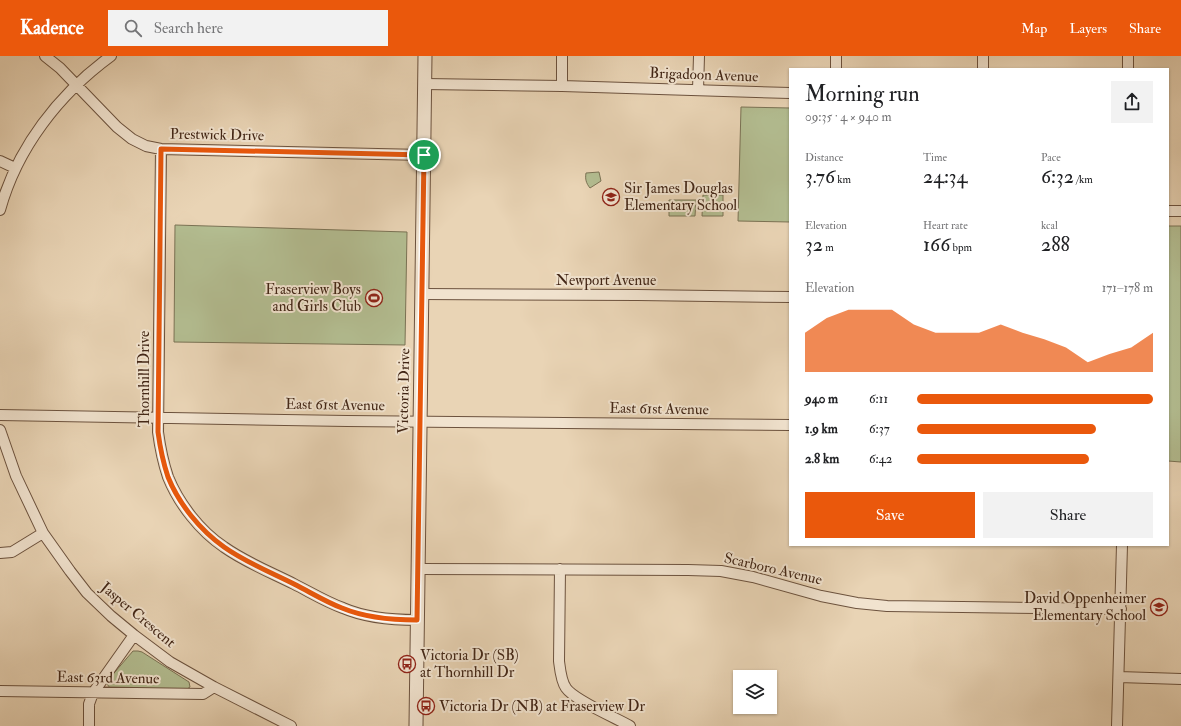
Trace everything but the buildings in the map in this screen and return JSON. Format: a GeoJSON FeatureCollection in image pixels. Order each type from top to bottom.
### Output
{"type":"FeatureCollection","features":[{"type":"Feature","properties":{"kind":"street","name":"Prestwick Drive"},"geometry":{"type":"LineString","coordinates":[[45,56],[60,68],[117,126],[132,139],[146,146],[161,149],[424,155]]}},
{"type":"Feature","properties":{"kind":"street"},"geometry":{"type":"LineString","coordinates":[[0,210],[15,168],[39,130],[53,111],[87,74],[111,56]]}},
{"type":"Feature","properties":{"kind":"street","name":"Victoria Drive"},"geometry":{"type":"LineString","coordinates":[[416,726],[425,56]]}},
{"type":"Feature","properties":{"kind":"street"},"geometry":{"type":"LineString","coordinates":[[562,56],[562,86]]}},
{"type":"Feature","properties":{"kind":"street"},"geometry":{"type":"LineString","coordinates":[[698,90],[699,56]]}},
{"type":"Feature","properties":{"kind":"street"},"geometry":{"type":"LineString","coordinates":[[836,56],[836,68]]}},
{"type":"Feature","properties":{"kind":"street"},"geometry":{"type":"LineString","coordinates":[[983,56],[983,68]]}},
{"type":"Feature","properties":{"kind":"street"},"geometry":{"type":"LineString","coordinates":[[1128,56],[1128,68]]}},
{"type":"Feature","properties":{"kind":"street","name":"Brigadoon Avenue"},"geometry":{"type":"LineString","coordinates":[[425,84],[562,86],[789,93]]}},
{"type":"Feature","properties":{"kind":"street","name":"Thornhill Drive"},"geometry":{"type":"LineString","coordinates":[[161,149],[158,432],[162,456],[168,477],[185,507],[194,519],[209,535],[224,547],[252,563],[343,608],[374,617],[417,620]]}},
{"type":"Feature","properties":{"kind":"street"},"geometry":{"type":"LineString","coordinates":[[0,161],[15,168]]}},
{"type":"Feature","properties":{"kind":"street"},"geometry":{"type":"LineString","coordinates":[[1169,211],[1181,211]]}},
{"type":"Feature","properties":{"kind":"street","name":"Newport Avenue"},"geometry":{"type":"LineString","coordinates":[[422,294],[789,297]]}},
{"type":"Feature","properties":{"kind":"street","name":"East 61st Avenue"},"geometry":{"type":"LineString","coordinates":[[0,415],[789,425]]}},
{"type":"Feature","properties":{"kind":"street","name":"Jasper Crescent"},"geometry":{"type":"LineString","coordinates":[[0,430],[16,476],[43,533],[87,592],[134,636],[170,662],[291,726]]}},
{"type":"Feature","properties":{"kind":"street"},"geometry":{"type":"LineString","coordinates":[[0,553],[12,552],[43,533]]}},
{"type":"Feature","properties":{"kind":"street"},"geometry":{"type":"LineString","coordinates":[[1118,726],[1122,546]]}},
{"type":"Feature","properties":{"kind":"street","name":"Scarboro Avenue"},"geometry":{"type":"LineString","coordinates":[[418,569],[721,571],[753,577],[821,596],[857,603],[887,606],[1121,609]]}},
{"type":"Feature","properties":{"kind":"street"},"geometry":{"type":"LineString","coordinates":[[560,569],[559,661],[560,671],[566,688],[582,700],[630,726]]}},
{"type":"Feature","properties":{"kind":"street"},"geometry":{"type":"LineString","coordinates":[[89,726],[89,704],[93,693],[134,636]]}},
{"type":"Feature","properties":{"kind":"street"},"geometry":{"type":"LineString","coordinates":[[1119,677],[1181,679]]}},
{"type":"Feature","properties":{"kind":"street","name":"East 63rd Avenue"},"geometry":{"type":"LineString","coordinates":[[0,691],[203,694],[214,686]]}},
{"type":"Feature","properties":{"kind":"green space"},"geometry":{"type":"Polygon","coordinates":[[[741,107],[789,108],[789,222],[738,221],[741,107]]]}},
{"type":"Feature","properties":{"kind":"green space"},"geometry":{"type":"Polygon","coordinates":[[[599,172],[601,181],[590,188],[586,181],[586,173],[599,172]]]}},
{"type":"Feature","properties":{"kind":"green space"},"geometry":{"type":"Polygon","coordinates":[[[703,195],[723,195],[723,216],[702,216],[703,195]]]}},
{"type":"Feature","properties":{"kind":"green space"},"geometry":{"type":"Polygon","coordinates":[[[669,200],[696,200],[695,216],[669,216],[669,200]]]}},
{"type":"Feature","properties":{"kind":"green space"},"geometry":{"type":"Polygon","coordinates":[[[175,225],[407,232],[405,345],[174,342],[175,225]]]}},
{"type":"Feature","properties":{"kind":"green space"},"geometry":{"type":"Polygon","coordinates":[[[1169,226],[1181,226],[1181,462],[1169,461],[1169,226]]]}},
{"type":"Feature","properties":{"kind":"green space"},"geometry":{"type":"Polygon","coordinates":[[[133,651],[142,652],[189,682],[190,687],[187,689],[110,688],[107,684],[108,680],[133,651]]]}},
{"type":"Feature","properties":{"kind":"place","name":"Sir James Douglas Elementary School"},"geometry":{"type":"Point","coordinates":[611,197]}},
{"type":"Feature","properties":{"kind":"place","name":"Fraserview Boys and Girls Club"},"geometry":{"type":"Point","coordinates":[374,298]}},
{"type":"Feature","properties":{"kind":"place","name":"David Oppenheimer Elementary School"},"geometry":{"type":"Point","coordinates":[1159,607]}},
{"type":"Feature","properties":{"kind":"place","name":"Victoria Dr (SB) at Thornhill Dr"},"geometry":{"type":"Point","coordinates":[407,664]}},
{"type":"Feature","properties":{"kind":"place","name":"Victoria Dr (NB) at Fraserview Dr"},"geometry":{"type":"Point","coordinates":[426,706]}},
{"type":"Feature","properties":{"kind":"route"},"geometry":{"type":"LineString","coordinates":[[161,149],[424,155],[417,620],[400,620],[374,617],[343,608],[252,563],[224,547],[209,535],[194,519],[185,507],[168,477],[162,456],[158,432],[161,149]]}}]}
